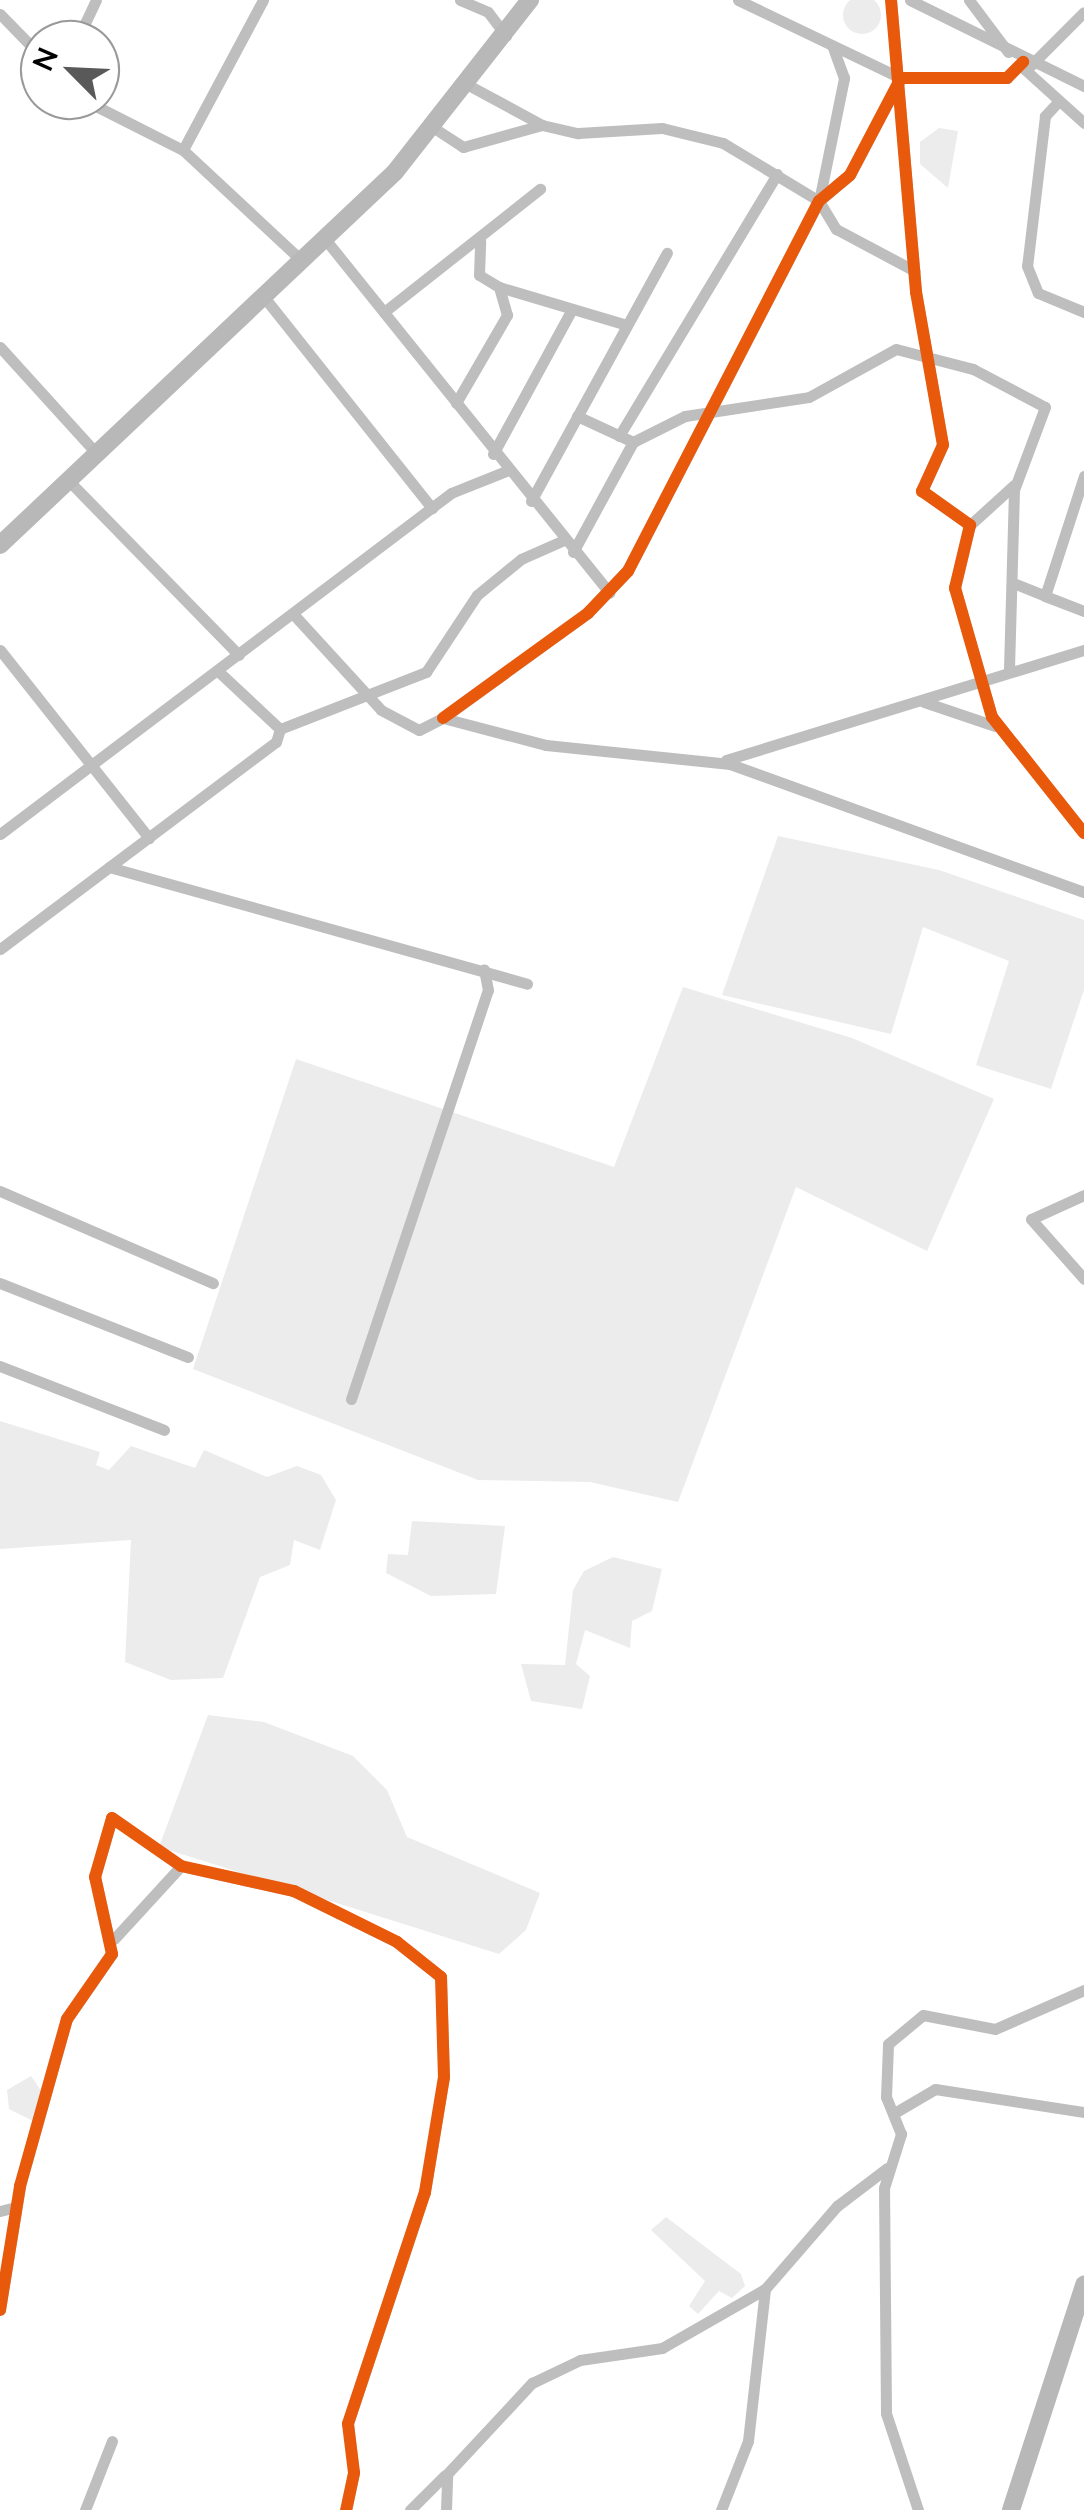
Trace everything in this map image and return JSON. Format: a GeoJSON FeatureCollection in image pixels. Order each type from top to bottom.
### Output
{"type":"FeatureCollection","features":[{"type":"Feature","properties":{"kind":"street"},"geometry":{"type":"LineString","coordinates":[[5,0],[0,12],[20,34]]}},
{"type":"Feature","properties":{"kind":"street"},"geometry":{"type":"LineString","coordinates":[[183,150],[263,0]]}},
{"type":"Feature","properties":{"kind":"street"},"geometry":{"type":"LineString","coordinates":[[460,0],[488,12],[506,36]]}},
{"type":"Feature","properties":{"kind":"street"},"geometry":{"type":"LineString","coordinates":[[0,545],[325,239],[434,128],[470,86],[530,0]]}},
{"type":"Feature","properties":{"kind":"street"},"geometry":{"type":"LineString","coordinates":[[738,0],[901,78],[1007,78],[1021,62],[1084,12]]}},
{"type":"Feature","properties":{"kind":"street"},"geometry":{"type":"LineString","coordinates":[[891,0],[901,78],[915,271],[943,449],[922,492],[970,524]]}},
{"type":"Feature","properties":{"kind":"street"},"geometry":{"type":"LineString","coordinates":[[910,0],[1021,62],[1084,86]]}},
{"type":"Feature","properties":{"kind":"street"},"geometry":{"type":"LineString","coordinates":[[969,0],[1057,103],[1084,124]]}},
{"type":"Feature","properties":{"kind":"street"},"geometry":{"type":"LineString","coordinates":[[295,616],[364,693],[418,730],[443,718],[610,593],[819,201],[844,78],[833,48]]}},
{"type":"Feature","properties":{"kind":"street"},"geometry":{"type":"LineString","coordinates":[[819,201],[850,174],[901,78]]}},
{"type":"Feature","properties":{"kind":"street"},"geometry":{"type":"LineString","coordinates":[[470,86],[542,125],[578,133],[662,128],[724,143],[819,201],[836,229],[915,271]]}},
{"type":"Feature","properties":{"kind":"street"},"geometry":{"type":"LineString","coordinates":[[1057,103],[1044,116],[1028,266],[1038,293],[1084,312]]}},
{"type":"Feature","properties":{"kind":"street"},"geometry":{"type":"LineString","coordinates":[[120,118],[183,150],[302,260]]}},
{"type":"Feature","properties":{"kind":"street"},"geometry":{"type":"LineString","coordinates":[[434,128],[463,148],[542,125]]}},
{"type":"Feature","properties":{"kind":"street"},"geometry":{"type":"LineString","coordinates":[[619,436],[777,174]]}},
{"type":"Feature","properties":{"kind":"street"},"geometry":{"type":"LineString","coordinates":[[384,312],[480,241],[540,188]]}},
{"type":"Feature","properties":{"kind":"street"},"geometry":{"type":"LineString","coordinates":[[325,239],[506,471],[610,593]]}},
{"type":"Feature","properties":{"kind":"street"},"geometry":{"type":"LineString","coordinates":[[480,241],[480,275],[499,287],[624,324]]}},
{"type":"Feature","properties":{"kind":"street"},"geometry":{"type":"LineString","coordinates":[[531,501],[624,324],[667,252]]}},
{"type":"Feature","properties":{"kind":"street"},"geometry":{"type":"LineString","coordinates":[[456,403],[507,315],[499,287]]}},
{"type":"Feature","properties":{"kind":"street"},"geometry":{"type":"LineString","coordinates":[[264,297],[432,508]]}},
{"type":"Feature","properties":{"kind":"street"},"geometry":{"type":"LineString","coordinates":[[494,454],[572,309]]}},
{"type":"Feature","properties":{"kind":"street"},"geometry":{"type":"LineString","coordinates":[[0,346],[98,454]]}},
{"type":"Feature","properties":{"kind":"street"},"geometry":{"type":"LineString","coordinates":[[573,552],[633,442],[710,411],[772,410],[809,398],[896,349],[973,369],[1045,407],[1014,485],[1016,584],[1009,670]]}},
{"type":"Feature","properties":{"kind":"street"},"geometry":{"type":"LineString","coordinates":[[577,416],[633,442]]}},
{"type":"Feature","properties":{"kind":"street"},"geometry":{"type":"LineString","coordinates":[[0,834],[97,768],[432,508],[478,476],[506,471]]}},
{"type":"Feature","properties":{"kind":"street"},"geometry":{"type":"LineString","coordinates":[[1045,596],[1084,476]]}},
{"type":"Feature","properties":{"kind":"street"},"geometry":{"type":"LineString","coordinates":[[69,481],[239,655]]}},
{"type":"Feature","properties":{"kind":"street"},"geometry":{"type":"LineString","coordinates":[[1014,485],[970,524],[956,588],[980,679],[998,728],[1084,833]]}},
{"type":"Feature","properties":{"kind":"street"},"geometry":{"type":"LineString","coordinates":[[280,728],[426,672],[477,595],[564,540]]}},
{"type":"Feature","properties":{"kind":"street"},"geometry":{"type":"LineString","coordinates":[[1016,584],[1084,612]]}},
{"type":"Feature","properties":{"kind":"street"},"geometry":{"type":"LineString","coordinates":[[0,650],[97,768],[148,838]]}},
{"type":"Feature","properties":{"kind":"street"},"geometry":{"type":"LineString","coordinates":[[719,762],[1084,650]]}},
{"type":"Feature","properties":{"kind":"street"},"geometry":{"type":"LineString","coordinates":[[218,672],[280,728]]}},
{"type":"Feature","properties":{"kind":"street"},"geometry":{"type":"LineString","coordinates":[[922,702],[966,709],[998,728]]}},
{"type":"Feature","properties":{"kind":"street"},"geometry":{"type":"LineString","coordinates":[[443,718],[546,745],[719,762],[1084,892]]}},
{"type":"Feature","properties":{"kind":"street"},"geometry":{"type":"LineString","coordinates":[[0,949],[276,742],[280,728]]}},
{"type":"Feature","properties":{"kind":"street"},"geometry":{"type":"LineString","coordinates":[[109,867],[282,922],[484,969],[527,984]]}},
{"type":"Feature","properties":{"kind":"street"},"geometry":{"type":"LineString","coordinates":[[351,1399],[488,990],[484,969]]}},
{"type":"Feature","properties":{"kind":"street"},"geometry":{"type":"LineString","coordinates":[[0,1191],[213,1282]]}},
{"type":"Feature","properties":{"kind":"street"},"geometry":{"type":"LineString","coordinates":[[1084,1195],[1031,1219],[1084,1279]]}},
{"type":"Feature","properties":{"kind":"street"},"geometry":{"type":"LineString","coordinates":[[0,1284],[188,1357]]}},
{"type":"Feature","properties":{"kind":"street"},"geometry":{"type":"LineString","coordinates":[[0,1366],[164,1430]]}},
{"type":"Feature","properties":{"kind":"street"},"geometry":{"type":"LineString","coordinates":[[114,1939],[94,1877],[112,1818],[182,1866],[294,1891],[396,1942],[441,1977],[446,2056],[434,2145],[348,2424],[354,2473],[346,2510]]}},
{"type":"Feature","properties":{"kind":"street"},"geometry":{"type":"LineString","coordinates":[[0,2310],[16,2208],[68,2019],[114,1939],[182,1866]]}},
{"type":"Feature","properties":{"kind":"street"},"geometry":{"type":"LineString","coordinates":[[918,2510],[886,2413],[888,2168],[901,2134],[896,2112],[885,2093],[894,2032],[936,2012],[995,2028],[1084,1990]]}},
{"type":"Feature","properties":{"kind":"street"},"geometry":{"type":"LineString","coordinates":[[896,2112],[935,2089],[1084,2112]]}},
{"type":"Feature","properties":{"kind":"street"},"geometry":{"type":"LineString","coordinates":[[410,2510],[532,2383],[580,2360],[662,2348],[765,2289],[836,2206],[888,2168]]}},
{"type":"Feature","properties":{"kind":"street"},"geometry":{"type":"LineString","coordinates":[[0,2211],[16,2208]]}},
{"type":"Feature","properties":{"kind":"street"},"geometry":{"type":"LineString","coordinates":[[1010,2510],[1084,2286]]}},
{"type":"Feature","properties":{"kind":"street"},"geometry":{"type":"LineString","coordinates":[[721,2510],[748,2441],[765,2289]]}},
{"type":"Feature","properties":{"kind":"street"},"geometry":{"type":"LineString","coordinates":[[85,2510],[112,2442]]}},
{"type":"Feature","properties":{"kind":"street"},"geometry":{"type":"LineString","coordinates":[[446,2474],[446,2510]]}},
{"type":"Feature","properties":{"kind":"shaded area"},"geometry":{"type":"Polygon","coordinates":[[[862,-4],[875,2],[881,15],[875,28],[862,34],[849,28],[843,15],[849,2],[862,-4]]]}},
{"type":"Feature","properties":{"kind":"shaded area"},"geometry":{"type":"Polygon","coordinates":[[[939,128],[958,131],[948,188],[920,164],[920,142],[939,128]]]}},
{"type":"Feature","properties":{"kind":"shaded area"},"geometry":{"type":"Polygon","coordinates":[[[778,836],[939,870],[1084,920],[1084,990],[1051,1089],[976,1065],[1009,961],[923,927],[891,1034],[722,995],[778,836]]]}},
{"type":"Feature","properties":{"kind":"shaded area"},"geometry":{"type":"Polygon","coordinates":[[[683,987],[852,1038],[994,1099],[927,1251],[796,1187],[678,1502],[590,1482],[478,1480],[193,1369],[296,1059],[614,1167],[683,987]]]}},
{"type":"Feature","properties":{"kind":"shaded area"},"geometry":{"type":"Polygon","coordinates":[[[0,1421],[100,1452],[96,1465],[109,1470],[131,1446],[195,1468],[204,1450],[267,1477],[297,1466],[321,1475],[336,1500],[320,1550],[294,1540],[290,1565],[260,1577],[223,1678],[171,1680],[125,1662],[131,1540],[0,1549],[0,1421]]]}},
{"type":"Feature","properties":{"kind":"shaded area"},"geometry":{"type":"Polygon","coordinates":[[[412,1521],[505,1526],[496,1594],[431,1596],[386,1573],[388,1554],[408,1555],[412,1521]]]}},
{"type":"Feature","properties":{"kind":"shaded area"},"geometry":{"type":"Polygon","coordinates":[[[613,1557],[662,1569],[652,1611],[632,1621],[630,1648],[585,1630],[576,1664],[590,1676],[582,1709],[531,1701],[521,1664],[565,1665],[573,1590],[584,1571],[613,1557]]]}},
{"type":"Feature","properties":{"kind":"shaded area"},"geometry":{"type":"Polygon","coordinates":[[[208,1715],[264,1722],[353,1756],[387,1790],[407,1837],[540,1893],[526,1930],[499,1954],[159,1847],[208,1715]]]}},
{"type":"Feature","properties":{"kind":"shaded area"},"geometry":{"type":"Polygon","coordinates":[[[31,2076],[44,2095],[33,2121],[9,2109],[7,2090],[31,2076]]]}},
{"type":"Feature","properties":{"kind":"shaded area"},"geometry":{"type":"Polygon","coordinates":[[[666,2217],[741,2274],[745,2286],[732,2298],[719,2291],[698,2314],[689,2306],[705,2281],[651,2230],[666,2217]]]}},
{"type":"Feature","properties":{"kind":"cycle path"},"geometry":{"type":"LineString","coordinates":[[891,0],[916,292],[943,445],[922,491],[970,525],[955,588],[992,717],[1084,833]]}},
{"type":"Feature","properties":{"kind":"cycle path"},"geometry":{"type":"LineString","coordinates":[[443,718],[588,613],[628,571],[819,201],[850,175],[901,78],[1007,78],[1023,62]]}},
{"type":"Feature","properties":{"kind":"cycle path"},"geometry":{"type":"LineString","coordinates":[[0,2310],[20,2186],[67,2019],[112,1954],[95,1877],[112,1818],[181,1866],[294,1891],[397,1942],[441,1977],[444,2077],[425,2192],[348,2424],[354,2473],[346,2510]]}}]}
